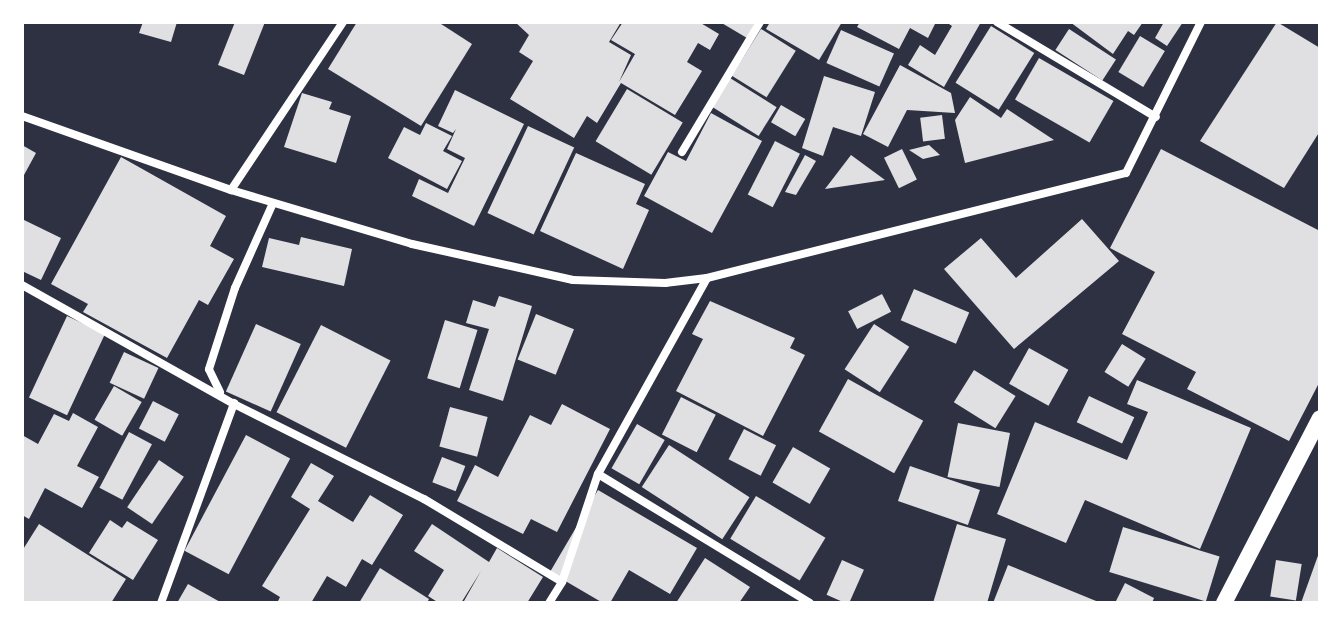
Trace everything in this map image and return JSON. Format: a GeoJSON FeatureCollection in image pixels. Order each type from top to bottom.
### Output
{"type":"FeatureCollection","features":[{"type":"Feature","properties":{"kind":"main road"},"geometry":{"type":"LineString","coordinates":[[1224,603],[1320,418]]}},
{"type":"Feature","properties":{"kind":"street"},"geometry":{"type":"LineString","coordinates":[[231,190],[343,22]]}},
{"type":"Feature","properties":{"kind":"street"},"geometry":{"type":"LineString","coordinates":[[682,152],[760,22]]}},
{"type":"Feature","properties":{"kind":"street"},"geometry":{"type":"LineString","coordinates":[[997,22],[1156,117]]}},
{"type":"Feature","properties":{"kind":"street"},"geometry":{"type":"LineString","coordinates":[[22,116],[231,190],[412,244],[573,280],[665,283],[707,278],[1126,173],[1201,22]]}},
{"type":"Feature","properties":{"kind":"street"},"geometry":{"type":"LineString","coordinates":[[236,405],[214,387],[209,369],[235,288],[273,203]]}},
{"type":"Feature","properties":{"kind":"street"},"geometry":{"type":"LineString","coordinates":[[549,603],[562,582],[598,474],[707,278]]}},
{"type":"Feature","properties":{"kind":"street"},"geometry":{"type":"LineString","coordinates":[[22,285],[236,405],[424,499],[562,582]]}},
{"type":"Feature","properties":{"kind":"street"},"geometry":{"type":"LineString","coordinates":[[161,603],[236,405]]}},
{"type":"Feature","properties":{"kind":"street"},"geometry":{"type":"LineString","coordinates":[[598,474],[810,603]]}},
{"type":"Feature","properties":{"kind":"building"},"geometry":{"type":"Polygon","coordinates":[[[143,22],[177,22],[171,42],[139,33],[143,22]]]}},
{"type":"Feature","properties":{"kind":"building"},"geometry":{"type":"Polygon","coordinates":[[[235,22],[265,22],[244,75],[218,65],[235,22]]]}},
{"type":"Feature","properties":{"kind":"building"},"geometry":{"type":"Polygon","coordinates":[[[357,22],[438,22],[472,44],[421,126],[328,69],[357,22]]]}},
{"type":"Feature","properties":{"kind":"building"},"geometry":{"type":"Polygon","coordinates":[[[515,22],[621,22],[609,42],[631,55],[619,82],[635,54],[611,40],[623,22],[699,22],[719,34],[710,50],[698,43],[687,62],[702,71],[675,115],[621,83],[597,123],[587,116],[574,138],[510,99],[533,61],[519,52],[529,35],[515,22]]]}},
{"type":"Feature","properties":{"kind":"building"},"geometry":{"type":"Polygon","coordinates":[[[720,22],[757,22],[747,38],[720,22]]]}},
{"type":"Feature","properties":{"kind":"building"},"geometry":{"type":"Polygon","coordinates":[[[770,22],[842,22],[819,60],[766,29],[770,22]]]}},
{"type":"Feature","properties":{"kind":"building"},"geometry":{"type":"Polygon","coordinates":[[[860,22],[936,22],[928,38],[910,28],[899,49],[857,27],[860,22]]]}},
{"type":"Feature","properties":{"kind":"building"},"geometry":{"type":"Polygon","coordinates":[[[946,22],[981,22],[944,87],[908,65],[920,45],[935,55],[952,26],[946,22]]]}},
{"type":"Feature","properties":{"kind":"building"},"geometry":{"type":"Polygon","coordinates":[[[1070,22],[1143,22],[1134,35],[1128,31],[1113,54],[1070,22]]]}},
{"type":"Feature","properties":{"kind":"building"},"geometry":{"type":"Polygon","coordinates":[[[1164,22],[1183,22],[1167,46],[1155,38],[1164,22]]]}},
{"type":"Feature","properties":{"kind":"building"},"geometry":{"type":"Polygon","coordinates":[[[1277,22],[1320,48],[1320,131],[1284,188],[1200,141],[1277,22]]]}},
{"type":"Feature","properties":{"kind":"building"},"geometry":{"type":"Polygon","coordinates":[[[991,26],[1034,53],[999,110],[955,83],[991,26]]]}},
{"type":"Feature","properties":{"kind":"building"},"geometry":{"type":"Polygon","coordinates":[[[761,29],[796,51],[767,97],[732,76],[761,29]]]}},
{"type":"Feature","properties":{"kind":"building"},"geometry":{"type":"Polygon","coordinates":[[[1069,29],[1116,59],[1102,80],[1055,50],[1069,29]]]}},
{"type":"Feature","properties":{"kind":"building"},"geometry":{"type":"Polygon","coordinates":[[[841,30],[894,54],[879,86],[826,63],[841,30]]]}},
{"type":"Feature","properties":{"kind":"building"},"geometry":{"type":"Polygon","coordinates":[[[1140,36],[1165,51],[1143,87],[1118,72],[1140,36]]]}},
{"type":"Feature","properties":{"kind":"building"},"geometry":{"type":"Polygon","coordinates":[[[1039,58],[1113,101],[1089,143],[1015,100],[1039,58]]]}},
{"type":"Feature","properties":{"kind":"building"},"geometry":{"type":"Polygon","coordinates":[[[900,65],[951,93],[955,113],[907,110],[888,147],[863,134],[900,65]]]}},
{"type":"Feature","properties":{"kind":"building"},"geometry":{"type":"Polygon","coordinates":[[[824,76],[875,92],[861,136],[833,127],[823,156],[802,148],[824,76]]]}},
{"type":"Feature","properties":{"kind":"building"},"geometry":{"type":"Polygon","coordinates":[[[730,78],[777,107],[759,136],[712,107],[730,78]]]}},
{"type":"Feature","properties":{"kind":"building"},"geometry":{"type":"Polygon","coordinates":[[[627,89],[683,122],[651,175],[596,141],[627,89]]]}},
{"type":"Feature","properties":{"kind":"building"},"geometry":{"type":"Polygon","coordinates":[[[455,90],[524,124],[474,226],[412,196],[419,179],[448,193],[465,158],[447,149],[456,129],[453,133],[438,126],[455,90]]]}},
{"type":"Feature","properties":{"kind":"building"},"geometry":{"type":"Polygon","coordinates":[[[302,93],[332,102],[329,109],[351,116],[336,163],[284,147],[302,93]]]}},
{"type":"Feature","properties":{"kind":"building"},"geometry":{"type":"Polygon","coordinates":[[[970,97],[1001,118],[1007,109],[1054,140],[965,163],[955,120],[970,97]]]}},
{"type":"Feature","properties":{"kind":"building"},"geometry":{"type":"Polygon","coordinates":[[[781,105],[805,119],[795,136],[771,122],[781,105]]]}},
{"type":"Feature","properties":{"kind":"building"},"geometry":{"type":"Polygon","coordinates":[[[711,113],[762,141],[712,233],[644,196],[668,152],[686,161],[711,113]]]}},
{"type":"Feature","properties":{"kind":"building"},"geometry":{"type":"Polygon","coordinates":[[[942,115],[945,139],[923,142],[920,118],[942,115]]]}},
{"type":"Feature","properties":{"kind":"building"},"geometry":{"type":"Polygon","coordinates":[[[426,123],[452,136],[443,151],[462,161],[447,189],[388,158],[404,127],[420,135],[426,123]]]}},
{"type":"Feature","properties":{"kind":"building"},"geometry":{"type":"Polygon","coordinates":[[[528,126],[574,148],[534,235],[487,213],[528,126]]]}},
{"type":"Feature","properties":{"kind":"building"},"geometry":{"type":"Polygon","coordinates":[[[775,141],[800,154],[773,207],[748,194],[775,141]]]}},
{"type":"Feature","properties":{"kind":"building"},"geometry":{"type":"Polygon","coordinates":[[[22,145],[36,153],[24,175],[22,174],[22,145]]]}},
{"type":"Feature","properties":{"kind":"building"},"geometry":{"type":"Polygon","coordinates":[[[929,145],[940,155],[923,159],[909,150],[929,145]]]}},
{"type":"Feature","properties":{"kind":"building"},"geometry":{"type":"Polygon","coordinates":[[[902,149],[917,180],[899,188],[884,158],[902,149]]]}},
{"type":"Feature","properties":{"kind":"building"},"geometry":{"type":"Polygon","coordinates":[[[1161,149],[1320,231],[1320,381],[1289,441],[1187,389],[1196,372],[1122,334],[1155,272],[1110,248],[1161,149]]]}},
{"type":"Feature","properties":{"kind":"building"},"geometry":{"type":"Polygon","coordinates":[[[576,153],[645,184],[636,204],[649,210],[623,269],[540,231],[576,153]]]}},
{"type":"Feature","properties":{"kind":"building"},"geometry":{"type":"Polygon","coordinates":[[[805,155],[816,161],[796,195],[785,192],[805,155]]]}},
{"type":"Feature","properties":{"kind":"building"},"geometry":{"type":"Polygon","coordinates":[[[851,155],[885,180],[825,189],[851,155]]]}},
{"type":"Feature","properties":{"kind":"building"},"geometry":{"type":"Polygon","coordinates":[[[121,157],[226,216],[210,246],[234,259],[208,305],[199,300],[167,358],[83,312],[88,304],[51,284],[121,157]]]}},
{"type":"Feature","properties":{"kind":"building"},"geometry":{"type":"Polygon","coordinates":[[[22,219],[61,238],[41,280],[22,271],[22,219]]]}},
{"type":"Feature","properties":{"kind":"building"},"geometry":{"type":"Polygon","coordinates":[[[1082,219],[1119,261],[1014,349],[944,269],[981,238],[1016,278],[1082,219]]]}},
{"type":"Feature","properties":{"kind":"building"},"geometry":{"type":"Polygon","coordinates":[[[301,237],[352,249],[344,286],[262,267],[269,238],[299,245],[301,237]]]}},
{"type":"Feature","properties":{"kind":"building"},"geometry":{"type":"Polygon","coordinates":[[[914,289],[969,312],[956,344],[901,320],[914,289]]]}},
{"type":"Feature","properties":{"kind":"building"},"geometry":{"type":"Polygon","coordinates":[[[882,294],[891,312],[857,329],[848,311],[882,294]]]}},
{"type":"Feature","properties":{"kind":"building"},"geometry":{"type":"Polygon","coordinates":[[[499,296],[532,306],[503,401],[469,390],[489,329],[466,323],[473,300],[495,307],[499,296]]]}},
{"type":"Feature","properties":{"kind":"building"},"geometry":{"type":"Polygon","coordinates":[[[710,301],[795,338],[790,348],[805,355],[763,436],[676,391],[703,339],[692,334],[710,301]]]}},
{"type":"Feature","properties":{"kind":"building"},"geometry":{"type":"Polygon","coordinates":[[[536,314],[574,329],[556,375],[518,359],[536,314]]]}},
{"type":"Feature","properties":{"kind":"building"},"geometry":{"type":"Polygon","coordinates":[[[67,316],[105,334],[67,415],[29,398],[67,316]]]}},
{"type":"Feature","properties":{"kind":"building"},"geometry":{"type":"Polygon","coordinates":[[[445,320],[478,330],[460,388],[427,378],[445,320]]]}},
{"type":"Feature","properties":{"kind":"building"},"geometry":{"type":"Polygon","coordinates":[[[256,324],[301,344],[271,412],[226,392],[256,324]]]}},
{"type":"Feature","properties":{"kind":"building"},"geometry":{"type":"Polygon","coordinates":[[[874,324],[909,347],[880,392],[845,369],[874,324]]]}},
{"type":"Feature","properties":{"kind":"building"},"geometry":{"type":"Polygon","coordinates":[[[321,325],[390,360],[346,448],[277,412],[321,325]]]}},
{"type":"Feature","properties":{"kind":"building"},"geometry":{"type":"Polygon","coordinates":[[[1122,344],[1146,359],[1128,387],[1105,372],[1122,344]]]}},
{"type":"Feature","properties":{"kind":"building"},"geometry":{"type":"Polygon","coordinates":[[[1029,348],[1068,370],[1048,406],[1009,384],[1029,348]]]}},
{"type":"Feature","properties":{"kind":"building"},"geometry":{"type":"Polygon","coordinates":[[[124,352],[158,368],[144,399],[110,383],[124,352]]]}},
{"type":"Feature","properties":{"kind":"building"},"geometry":{"type":"Polygon","coordinates":[[[974,370],[1016,396],[995,428],[954,402],[974,370]]]}},
{"type":"Feature","properties":{"kind":"building"},"geometry":{"type":"Polygon","coordinates":[[[848,379],[923,421],[894,473],[819,431],[848,379]]]}},
{"type":"Feature","properties":{"kind":"building"},"geometry":{"type":"Polygon","coordinates":[[[1137,380],[1251,428],[1200,549],[1085,500],[1066,543],[997,514],[1035,422],[1127,460],[1148,412],[1127,404],[1137,380]]]}},
{"type":"Feature","properties":{"kind":"building"},"geometry":{"type":"Polygon","coordinates":[[[114,386],[142,402],[122,436],[94,420],[114,386]]]}},
{"type":"Feature","properties":{"kind":"building"},"geometry":{"type":"Polygon","coordinates":[[[1089,396],[1134,417],[1122,443],[1077,422],[1089,396]]]}},
{"type":"Feature","properties":{"kind":"building"},"geometry":{"type":"Polygon","coordinates":[[[681,397],[716,415],[697,452],[662,434],[681,397]]]}},
{"type":"Feature","properties":{"kind":"building"},"geometry":{"type":"Polygon","coordinates":[[[153,401],[179,414],[165,442],[139,429],[153,401]]]}},
{"type":"Feature","properties":{"kind":"building"},"geometry":{"type":"Polygon","coordinates":[[[562,404],[610,429],[557,532],[531,519],[523,534],[457,501],[475,465],[498,477],[530,415],[551,425],[562,404]]]}},
{"type":"Feature","properties":{"kind":"building"},"geometry":{"type":"Polygon","coordinates":[[[450,407],[488,417],[477,457],[439,447],[450,407]]]}},
{"type":"Feature","properties":{"kind":"building"},"geometry":{"type":"Polygon","coordinates":[[[73,413],[98,427],[77,466],[99,477],[82,508],[45,488],[29,519],[22,515],[22,435],[38,444],[54,414],[69,421],[73,413]]]}},
{"type":"Feature","properties":{"kind":"building"},"geometry":{"type":"Polygon","coordinates":[[[958,423],[1010,433],[1000,487],[948,477],[958,423]]]}},
{"type":"Feature","properties":{"kind":"building"},"geometry":{"type":"Polygon","coordinates":[[[637,424],[665,440],[639,484],[612,468],[637,424]]]}},
{"type":"Feature","properties":{"kind":"building"},"geometry":{"type":"Polygon","coordinates":[[[744,429],[776,445],[761,476],[729,459],[744,429]]]}},
{"type":"Feature","properties":{"kind":"building"},"geometry":{"type":"Polygon","coordinates":[[[129,432],[152,444],[122,500],[99,488],[129,432]]]}},
{"type":"Feature","properties":{"kind":"building"},"geometry":{"type":"Polygon","coordinates":[[[246,435],[290,458],[229,574],[184,551],[246,435]]]}},
{"type":"Feature","properties":{"kind":"building"},"geometry":{"type":"Polygon","coordinates":[[[669,445],[750,497],[722,539],[642,487],[669,445]]]}},
{"type":"Feature","properties":{"kind":"building"},"geometry":{"type":"Polygon","coordinates":[[[793,447],[830,468],[810,504],[772,483],[793,447]]]}},
{"type":"Feature","properties":{"kind":"building"},"geometry":{"type":"Polygon","coordinates":[[[442,457],[465,466],[456,491],[432,482],[442,457]]]}},
{"type":"Feature","properties":{"kind":"building"},"geometry":{"type":"Polygon","coordinates":[[[159,460],[184,477],[152,524],[127,507],[159,460]]]}},
{"type":"Feature","properties":{"kind":"building"},"geometry":{"type":"Polygon","coordinates":[[[311,463],[334,476],[318,501],[353,522],[370,495],[403,515],[372,565],[362,559],[346,587],[327,576],[311,603],[277,603],[280,597],[262,586],[310,509],[291,497],[311,463]]]}},
{"type":"Feature","properties":{"kind":"building"},"geometry":{"type":"Polygon","coordinates":[[[910,466],[980,490],[968,525],[898,501],[910,466]]]}},
{"type":"Feature","properties":{"kind":"building"},"geometry":{"type":"Polygon","coordinates":[[[598,490],[697,548],[670,594],[629,570],[610,603],[603,603],[550,572],[598,490]]]}},
{"type":"Feature","properties":{"kind":"building"},"geometry":{"type":"Polygon","coordinates":[[[756,496],[825,538],[800,581],[730,539],[756,496]]]}},
{"type":"Feature","properties":{"kind":"building"},"geometry":{"type":"Polygon","coordinates":[[[110,520],[122,528],[127,521],[158,540],[133,580],[89,553],[110,520]]]}},
{"type":"Feature","properties":{"kind":"building"},"geometry":{"type":"Polygon","coordinates":[[[39,524],[126,579],[111,603],[22,603],[22,551],[39,524]]]}},
{"type":"Feature","properties":{"kind":"building"},"geometry":{"type":"Polygon","coordinates":[[[432,524],[489,562],[497,548],[543,577],[527,603],[464,601],[481,571],[461,603],[439,603],[428,596],[444,570],[414,551],[432,524]]]}},
{"type":"Feature","properties":{"kind":"building"},"geometry":{"type":"Polygon","coordinates":[[[957,524],[1006,539],[987,603],[933,603],[957,524]]]}},
{"type":"Feature","properties":{"kind":"building"},"geometry":{"type":"Polygon","coordinates":[[[1123,527],[1220,557],[1206,601],[1109,572],[1123,527]]]}},
{"type":"Feature","properties":{"kind":"building"},"geometry":{"type":"Polygon","coordinates":[[[1320,550],[1320,603],[1301,603],[1320,550]]]}},
{"type":"Feature","properties":{"kind":"building"},"geometry":{"type":"Polygon","coordinates":[[[705,558],[750,587],[739,603],[676,603],[705,558]]]}},
{"type":"Feature","properties":{"kind":"building"},"geometry":{"type":"Polygon","coordinates":[[[842,560],[864,570],[849,603],[827,595],[842,560]]]}},
{"type":"Feature","properties":{"kind":"building"},"geometry":{"type":"Polygon","coordinates":[[[1276,560],[1302,564],[1296,601],[1270,597],[1276,560]]]}},
{"type":"Feature","properties":{"kind":"building"},"geometry":{"type":"Polygon","coordinates":[[[1008,565],[1101,603],[993,603],[1008,565]]]}},
{"type":"Feature","properties":{"kind":"building"},"geometry":{"type":"Polygon","coordinates":[[[380,568],[429,599],[427,603],[359,603],[380,568]]]}},
{"type":"Feature","properties":{"kind":"building"},"geometry":{"type":"Polygon","coordinates":[[[1125,583],[1154,598],[1152,603],[1115,603],[1125,583]]]}},
{"type":"Feature","properties":{"kind":"building"},"geometry":{"type":"Polygon","coordinates":[[[188,584],[222,603],[177,603],[188,584]]]}}]}
